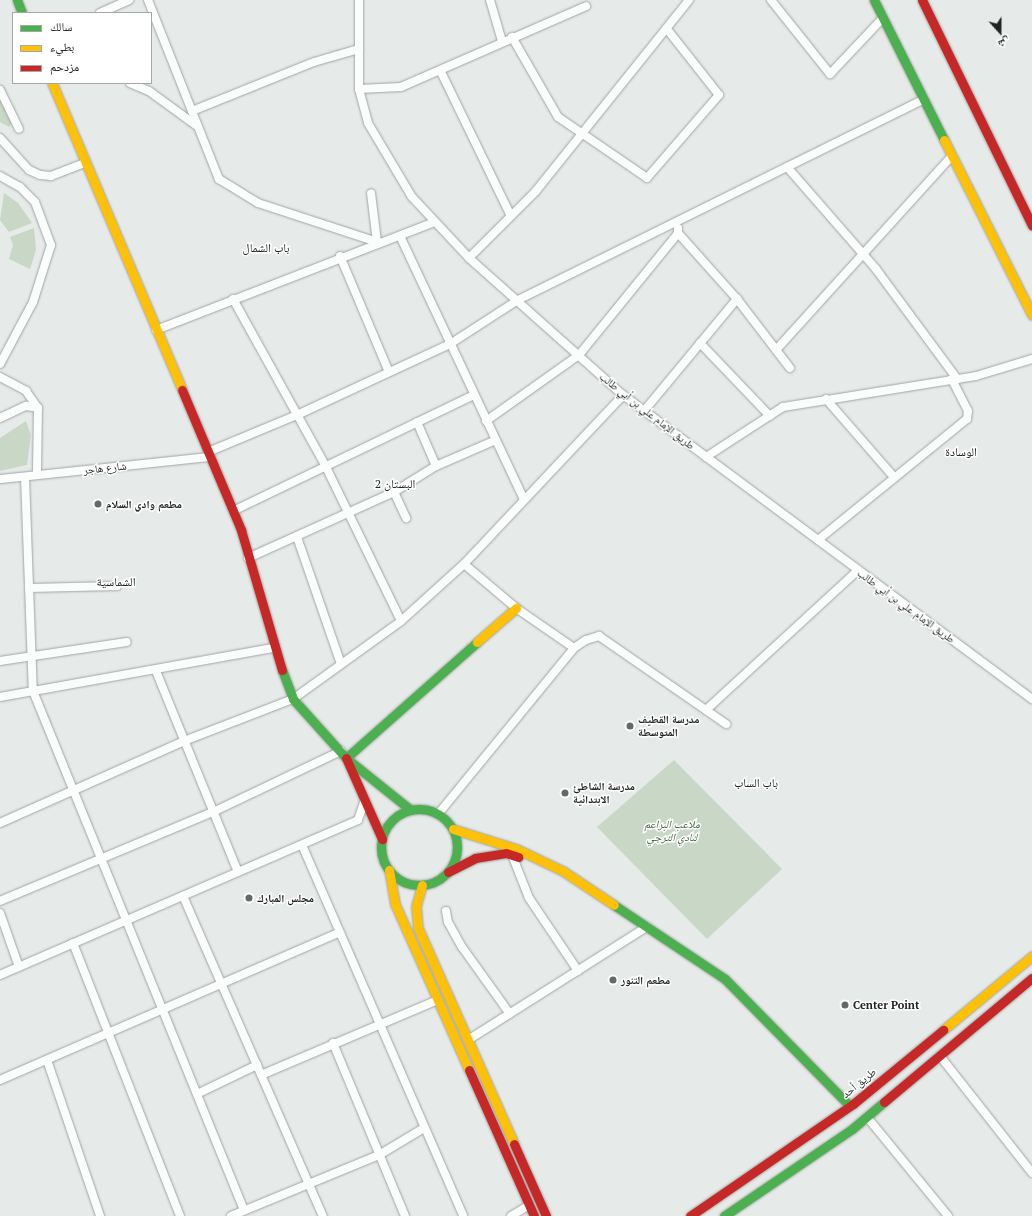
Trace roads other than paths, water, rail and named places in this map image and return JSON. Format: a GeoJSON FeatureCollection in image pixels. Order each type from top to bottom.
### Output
{"type":"FeatureCollection","features":[{"type":"Feature","properties":{"kind":"street"},"geometry":{"type":"LineString","coordinates":[[17,0],[22,12]]}},
{"type":"Feature","properties":{"kind":"street"},"geometry":{"type":"LineString","coordinates":[[102,12],[129,0]]}},
{"type":"Feature","properties":{"kind":"street"},"geometry":{"type":"LineString","coordinates":[[148,0],[218,179],[258,203],[377,242]]}},
{"type":"Feature","properties":{"kind":"street","name":"طريق الإمام علي بن أبي طالب"},"geometry":{"type":"LineString","coordinates":[[359,0],[359,89],[368,123],[390,165],[435,222],[469,258],[623,395],[1032,699]]}},
{"type":"Feature","properties":{"kind":"street"},"geometry":{"type":"LineString","coordinates":[[490,0],[502,41]]}},
{"type":"Feature","properties":{"kind":"street"},"geometry":{"type":"LineString","coordinates":[[469,258],[536,191],[689,0]]}},
{"type":"Feature","properties":{"kind":"street"},"geometry":{"type":"LineString","coordinates":[[771,0],[830,74],[883,18]]}},
{"type":"Feature","properties":{"kind":"street"},"geometry":{"type":"LineString","coordinates":[[874,0],[951,157],[1032,315]]}},
{"type":"Feature","properties":{"kind":"street"},"geometry":{"type":"LineString","coordinates":[[922,0],[1032,226]]}},
{"type":"Feature","properties":{"kind":"street"},"geometry":{"type":"LineString","coordinates":[[359,89],[401,88],[441,72],[502,41],[586,6]]}},
{"type":"Feature","properties":{"kind":"street"},"geometry":{"type":"LineString","coordinates":[[512,37],[558,117],[647,178],[719,95],[666,28]]}},
{"type":"Feature","properties":{"kind":"street"},"geometry":{"type":"LineString","coordinates":[[192,111],[314,62],[359,49]]}},
{"type":"Feature","properties":{"kind":"street"},"geometry":{"type":"LineString","coordinates":[[441,72],[511,216]]}},
{"type":"Feature","properties":{"kind":"street"},"geometry":{"type":"LineString","coordinates":[[52,84],[232,511],[248,558],[273,648],[293,699],[344,754],[411,810],[439,813],[453,829],[518,849],[563,871],[724,979],[850,1106]]}},
{"type":"Feature","properties":{"kind":"street"},"geometry":{"type":"LineString","coordinates":[[133,84],[149,90],[197,126]]}},
{"type":"Feature","properties":{"kind":"street"},"geometry":{"type":"LineString","coordinates":[[0,90],[19,129]]}},
{"type":"Feature","properties":{"kind":"street","name":"شارع هاجر"},"geometry":{"type":"LineString","coordinates":[[0,479],[37,476],[209,455],[297,416],[450,344],[518,300],[923,100]]}},
{"type":"Feature","properties":{"kind":"street"},"geometry":{"type":"LineString","coordinates":[[0,138],[29,170],[40,175],[51,176],[86,163]]}},
{"type":"Feature","properties":{"kind":"street"},"geometry":{"type":"LineString","coordinates":[[776,350],[951,157]]}},
{"type":"Feature","properties":{"kind":"street"},"geometry":{"type":"LineString","coordinates":[[787,167],[863,253],[954,379],[969,416],[893,476],[818,540]]}},
{"type":"Feature","properties":{"kind":"street"},"geometry":{"type":"LineString","coordinates":[[0,176],[20,187],[35,202],[51,245],[33,302],[0,364]]}},
{"type":"Feature","properties":{"kind":"street"},"geometry":{"type":"LineString","coordinates":[[371,193],[377,242]]}},
{"type":"Feature","properties":{"kind":"street"},"geometry":{"type":"LineString","coordinates":[[677,221],[678,233],[737,299],[790,368]]}},
{"type":"Feature","properties":{"kind":"street"},"geometry":{"type":"LineString","coordinates":[[156,330],[340,256],[377,242],[400,236],[435,222]]}},
{"type":"Feature","properties":{"kind":"street"},"geometry":{"type":"LineString","coordinates":[[486,421],[579,355],[678,233]]}},
{"type":"Feature","properties":{"kind":"street"},"geometry":{"type":"LineString","coordinates":[[400,236],[523,498]]}},
{"type":"Feature","properties":{"kind":"street"},"geometry":{"type":"LineString","coordinates":[[340,256],[389,372]]}},
{"type":"Feature","properties":{"kind":"street"},"geometry":{"type":"LineString","coordinates":[[233,299],[326,467],[347,514],[401,621]]}},
{"type":"Feature","properties":{"kind":"street"},"geometry":{"type":"LineString","coordinates":[[644,411],[737,299]]}},
{"type":"Feature","properties":{"kind":"street"},"geometry":{"type":"LineString","coordinates":[[700,343],[770,416]]}},
{"type":"Feature","properties":{"kind":"street"},"geometry":{"type":"LineString","coordinates":[[706,457],[783,407],[954,379],[1032,359]]}},
{"type":"Feature","properties":{"kind":"street"},"geometry":{"type":"LineString","coordinates":[[0,377],[26,391],[38,408],[37,476]]}},
{"type":"Feature","properties":{"kind":"street"},"geometry":{"type":"LineString","coordinates":[[232,511],[474,395]]}},
{"type":"Feature","properties":{"kind":"street"},"geometry":{"type":"LineString","coordinates":[[0,823],[73,789],[184,741],[293,699],[401,621],[464,564],[523,498],[623,395]]}},
{"type":"Feature","properties":{"kind":"street"},"geometry":{"type":"LineString","coordinates":[[826,399],[893,476]]}},
{"type":"Feature","properties":{"kind":"street"},"geometry":{"type":"LineString","coordinates":[[0,418],[26,406],[38,408]]}},
{"type":"Feature","properties":{"kind":"street"},"geometry":{"type":"LineString","coordinates":[[417,422],[436,466]]}},
{"type":"Feature","properties":{"kind":"street"},"geometry":{"type":"LineString","coordinates":[[248,558],[394,492],[436,466],[496,440]]}},
{"type":"Feature","properties":{"kind":"street"},"geometry":{"type":"LineString","coordinates":[[25,476],[33,691],[244,1210]]}},
{"type":"Feature","properties":{"kind":"street"},"geometry":{"type":"LineString","coordinates":[[394,492],[406,518]]}},
{"type":"Feature","properties":{"kind":"street"},"geometry":{"type":"LineString","coordinates":[[297,537],[341,664]]}},
{"type":"Feature","properties":{"kind":"street"},"geometry":{"type":"LineString","coordinates":[[464,564],[516,608],[574,648]]}},
{"type":"Feature","properties":{"kind":"street"},"geometry":{"type":"LineString","coordinates":[[706,710],[858,570]]}},
{"type":"Feature","properties":{"kind":"street"},"geometry":{"type":"LineString","coordinates":[[29,588],[117,586]]}},
{"type":"Feature","properties":{"kind":"street"},"geometry":{"type":"LineString","coordinates":[[0,901],[213,812],[344,754],[516,608]]}},
{"type":"Feature","properties":{"kind":"street"},"geometry":{"type":"LineString","coordinates":[[439,813],[574,648],[599,636],[726,724]]}},
{"type":"Feature","properties":{"kind":"street"},"geometry":{"type":"LineString","coordinates":[[0,661],[31,654],[127,642]]}},
{"type":"Feature","properties":{"kind":"street"},"geometry":{"type":"LineString","coordinates":[[0,697],[156,671],[273,648]]}},
{"type":"Feature","properties":{"kind":"street"},"geometry":{"type":"LineString","coordinates":[[156,671],[238,872]]}},
{"type":"Feature","properties":{"kind":"street"},"geometry":{"type":"LineString","coordinates":[[344,754],[382,838]]}},
{"type":"Feature","properties":{"kind":"street"},"geometry":{"type":"LineString","coordinates":[[0,975],[358,820],[364,800]]}},
{"type":"Feature","properties":{"kind":"street"},"geometry":{"type":"LineString","coordinates":[[411,810],[393,820],[382,838],[381,850],[389,870],[395,904],[534,1216]]}},
{"type":"Feature","properties":{"kind":"street"},"geometry":{"type":"LineString","coordinates":[[448,872],[456,855],[453,829]]}},
{"type":"Feature","properties":{"kind":"street"},"geometry":{"type":"LineString","coordinates":[[302,845],[338,933],[463,1216]]}},
{"type":"Feature","properties":{"kind":"street"},"geometry":{"type":"LineString","coordinates":[[389,870],[404,882],[422,885],[435,881],[448,872],[475,858],[512,855],[563,871]]}},
{"type":"Feature","properties":{"kind":"street"},"geometry":{"type":"LineString","coordinates":[[512,855],[529,898],[578,971]]}},
{"type":"Feature","properties":{"kind":"street"},"geometry":{"type":"LineString","coordinates":[[422,885],[416,906],[418,928],[546,1216]]}},
{"type":"Feature","properties":{"kind":"street"},"geometry":{"type":"LineString","coordinates":[[183,896],[323,1216]]}},
{"type":"Feature","properties":{"kind":"street"},"geometry":{"type":"LineString","coordinates":[[446,911],[448,922],[462,947],[510,1014]]}},
{"type":"Feature","properties":{"kind":"street"},"geometry":{"type":"LineString","coordinates":[[0,913],[19,966]]}},
{"type":"Feature","properties":{"kind":"street"},"geometry":{"type":"LineString","coordinates":[[468,1040],[647,927]]}},
{"type":"Feature","properties":{"kind":"street"},"geometry":{"type":"LineString","coordinates":[[0,1080],[338,933]]}},
{"type":"Feature","properties":{"kind":"street"},"geometry":{"type":"LineString","coordinates":[[73,943],[180,1216]]}},
{"type":"Feature","properties":{"kind":"street","name":"طريق أحد"},"geometry":{"type":"LineString","coordinates":[[690,1216],[850,1106],[1032,956]]}},
{"type":"Feature","properties":{"kind":"street"},"geometry":{"type":"LineString","coordinates":[[724,1216],[867,1117],[1032,978]]}},
{"type":"Feature","properties":{"kind":"street"},"geometry":{"type":"LineString","coordinates":[[262,1074],[378,1023],[438,1000]]}},
{"type":"Feature","properties":{"kind":"street"},"geometry":{"type":"LineString","coordinates":[[333,1043],[405,1216]]}},
{"type":"Feature","properties":{"kind":"street"},"geometry":{"type":"LineString","coordinates":[[940,1056],[1029,1162],[1032,1173]]}},
{"type":"Feature","properties":{"kind":"street"},"geometry":{"type":"LineString","coordinates":[[47,1060],[100,1216]]}},
{"type":"Feature","properties":{"kind":"street"},"geometry":{"type":"LineString","coordinates":[[197,1094],[257,1065]]}},
{"type":"Feature","properties":{"kind":"street"},"geometry":{"type":"LineString","coordinates":[[867,1117],[948,1216]]}},
{"type":"Feature","properties":{"kind":"street"},"geometry":{"type":"LineString","coordinates":[[231,1216],[308,1181],[379,1155],[424,1128]]}},
{"type":"Feature","properties":{"kind":"street"},"geometry":{"type":"LineString","coordinates":[[511,1216],[529,1205]]}},
{"type":"Feature","properties":{"kind":"place","name":"مطعم وادي السلام"},"geometry":{"type":"Point","coordinates":[98,504]}},
{"type":"Feature","properties":{"kind":"place","name":"مدرسة القطيف المتوسطة"},"geometry":{"type":"Point","coordinates":[630,726]}},
{"type":"Feature","properties":{"kind":"place","name":"مدرسة الشاطئ الابتدائية"},"geometry":{"type":"Point","coordinates":[565,793]}},
{"type":"Feature","properties":{"kind":"place","name":"مجلس المبارك"},"geometry":{"type":"Point","coordinates":[249,898]}},
{"type":"Feature","properties":{"kind":"place","name":"مطعم التنور"},"geometry":{"type":"Point","coordinates":[613,980]}},
{"type":"Feature","properties":{"kind":"place","name":"Center Point"},"geometry":{"type":"Point","coordinates":[845,1005]}},
{"type":"Feature","properties":{"kind":"district","name":"باب الشمال"},"geometry":{"type":"Point","coordinates":[266,248]}},
{"type":"Feature","properties":{"kind":"district","name":"الوسادة"},"geometry":{"type":"Point","coordinates":[961,452]}},
{"type":"Feature","properties":{"kind":"district","name":"البستان 2"},"geometry":{"type":"Point","coordinates":[395,484]}},
{"type":"Feature","properties":{"kind":"district","name":"الشماسية"},"geometry":{"type":"Point","coordinates":[116,582]}},
{"type":"Feature","properties":{"kind":"district","name":"باب الساب"},"geometry":{"type":"Point","coordinates":[756,783]}},
{"type":"Feature","properties":{"kind":"park label","name":"ملاعب البراعم لنادي الترجي"},"geometry":{"type":"Point","coordinates":[672,831]}}]}
